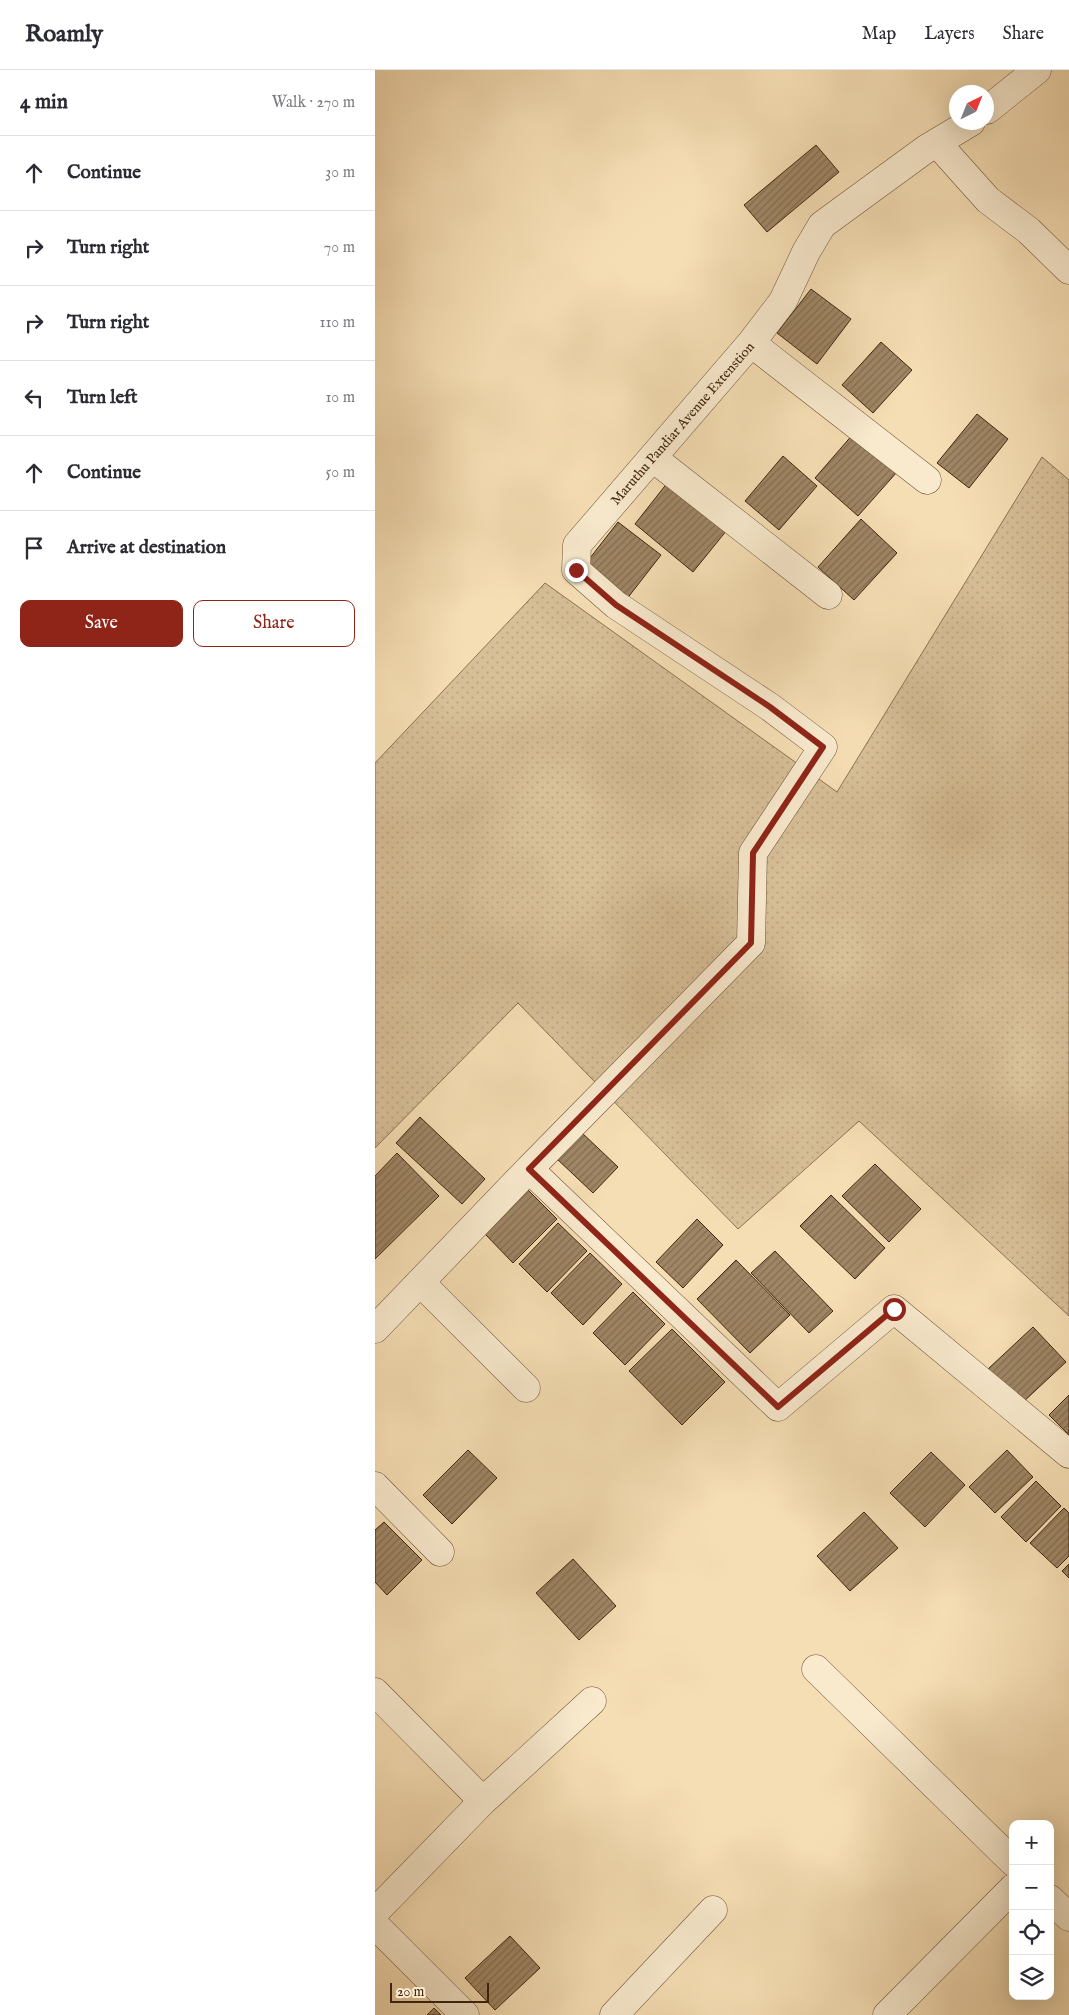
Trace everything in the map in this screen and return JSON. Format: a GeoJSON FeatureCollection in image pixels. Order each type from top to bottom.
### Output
{"type":"FeatureCollection","features":[{"type":"Feature","properties":{"kind":"street"},"geometry":{"type":"LineString","coordinates":[[994,104],[1037,70]]}},
{"type":"Feature","properties":{"kind":"street","name":"Maruthu Pandiar Avenue Extenstion"},"geometry":{"type":"LineString","coordinates":[[529,1169],[751,943],[753,853],[823,747],[770,707],[616,605],[576,570],[577,546],[751,343],[783,301],[806,252],[822,225],[937,142],[957,130]]}},
{"type":"Feature","properties":{"kind":"street"},"geometry":{"type":"LineString","coordinates":[[937,142],[988,200],[1029,231],[1069,270]]}},
{"type":"Feature","properties":{"kind":"street"},"geometry":{"type":"LineString","coordinates":[[751,343],[927,480]]}},
{"type":"Feature","properties":{"kind":"street"},"geometry":{"type":"LineString","coordinates":[[653,458],[828,595]]}},
{"type":"Feature","properties":{"kind":"street"},"geometry":{"type":"LineString","coordinates":[[375,1329],[529,1169],[778,1407],[894,1309],[1069,1454]]}},
{"type":"Feature","properties":{"kind":"street"},"geometry":{"type":"LineString","coordinates":[[420,1282],[526,1388]]}},
{"type":"Feature","properties":{"kind":"street"},"geometry":{"type":"LineString","coordinates":[[375,1486],[441,1552]]}},
{"type":"Feature","properties":{"kind":"street"},"geometry":{"type":"LineString","coordinates":[[816,1669],[1009,1858]]}},
{"type":"Feature","properties":{"kind":"street"},"geometry":{"type":"LineString","coordinates":[[375,1692],[483,1801]]}},
{"type":"Feature","properties":{"kind":"street"},"geometry":{"type":"LineString","coordinates":[[375,1912],[483,1801],[592,1701]]}},
{"type":"Feature","properties":{"kind":"street"},"geometry":{"type":"LineString","coordinates":[[887,2015],[1009,1892]]}},
{"type":"Feature","properties":{"kind":"street"},"geometry":{"type":"LineString","coordinates":[[1054,1903],[1069,1917]]}},
{"type":"Feature","properties":{"kind":"street"},"geometry":{"type":"LineString","coordinates":[[614,2015],[713,1910]]}},
{"type":"Feature","properties":{"kind":"street"},"geometry":{"type":"LineString","coordinates":[[375,1925],[465,2015]]}},
{"type":"Feature","properties":{"kind":"shaded area"},"geometry":{"type":"Polygon","coordinates":[[[1042,457],[1069,480],[1069,1316],[859,1121],[738,1229],[518,1003],[375,1148],[375,763],[545,583],[837,792],[1042,457]]]}},
{"type":"Feature","properties":{"kind":"building"},"geometry":{"type":"Polygon","coordinates":[[[816,145],[839,172],[767,232],[744,205],[816,145]]]}},
{"type":"Feature","properties":{"kind":"building"},"geometry":{"type":"Polygon","coordinates":[[[811,289],[851,319],[817,364],[777,333],[811,289]]]}},
{"type":"Feature","properties":{"kind":"building"},"geometry":{"type":"Polygon","coordinates":[[[881,342],[912,370],[873,413],[842,385],[881,342]]]}},
{"type":"Feature","properties":{"kind":"building"},"geometry":{"type":"Polygon","coordinates":[[[977,414],[1008,439],[969,488],[937,463],[977,414]]]}},
{"type":"Feature","properties":{"kind":"building"},"geometry":{"type":"Polygon","coordinates":[[[854,433],[897,472],[858,516],[815,478],[854,433]]]}},
{"type":"Feature","properties":{"kind":"building"},"geometry":{"type":"Polygon","coordinates":[[[783,456],[817,486],[779,530],[745,501],[783,456]]]}},
{"type":"Feature","properties":{"kind":"building"},"geometry":{"type":"Polygon","coordinates":[[[668,482],[727,530],[693,572],[635,524],[668,482]]]}},
{"type":"Feature","properties":{"kind":"building"},"geometry":{"type":"Polygon","coordinates":[[[861,519],[897,553],[854,600],[818,567],[861,519]]]}},
{"type":"Feature","properties":{"kind":"building"},"geometry":{"type":"Polygon","coordinates":[[[618,522],[661,555],[626,600],[583,567],[618,522]]]}},
{"type":"Feature","properties":{"kind":"building"},"geometry":{"type":"Polygon","coordinates":[[[420,1117],[485,1179],[462,1204],[396,1143],[420,1117]]]}},
{"type":"Feature","properties":{"kind":"building"},"geometry":{"type":"Polygon","coordinates":[[[580,1131],[618,1167],[593,1193],[556,1158],[580,1131]]]}},
{"type":"Feature","properties":{"kind":"building"},"geometry":{"type":"Polygon","coordinates":[[[397,1153],[439,1196],[375,1259],[375,1176],[397,1153]]]}},
{"type":"Feature","properties":{"kind":"building"},"geometry":{"type":"Polygon","coordinates":[[[875,1164],[921,1209],[889,1242],[842,1196],[875,1164]]]}},
{"type":"Feature","properties":{"kind":"building"},"geometry":{"type":"Polygon","coordinates":[[[528,1190],[557,1219],[513,1263],[485,1234],[528,1190]]]}},
{"type":"Feature","properties":{"kind":"building"},"geometry":{"type":"Polygon","coordinates":[[[831,1195],[885,1248],[855,1279],[800,1226],[831,1195]]]}},
{"type":"Feature","properties":{"kind":"building"},"geometry":{"type":"Polygon","coordinates":[[[697,1219],[723,1245],[683,1288],[656,1262],[697,1219]]]}},
{"type":"Feature","properties":{"kind":"building"},"geometry":{"type":"Polygon","coordinates":[[[558,1223],[587,1251],[547,1292],[519,1264],[558,1223]]]}},
{"type":"Feature","properties":{"kind":"building"},"geometry":{"type":"Polygon","coordinates":[[[775,1251],[833,1311],[809,1333],[751,1273],[775,1251]]]}},
{"type":"Feature","properties":{"kind":"building"},"geometry":{"type":"Polygon","coordinates":[[[590,1253],[622,1284],[583,1325],[551,1293],[590,1253]]]}},
{"type":"Feature","properties":{"kind":"building"},"geometry":{"type":"Polygon","coordinates":[[[736,1260],[790,1315],[750,1353],[697,1299],[736,1260]]]}},
{"type":"Feature","properties":{"kind":"building"},"geometry":{"type":"Polygon","coordinates":[[[633,1292],[665,1324],[625,1365],[593,1333],[633,1292]]]}},
{"type":"Feature","properties":{"kind":"building"},"geometry":{"type":"Polygon","coordinates":[[[1033,1327],[1066,1362],[1021,1404],[988,1369],[1033,1327]]]}},
{"type":"Feature","properties":{"kind":"building"},"geometry":{"type":"Polygon","coordinates":[[[672,1329],[725,1382],[682,1425],[629,1371],[672,1329]]]}},
{"type":"Feature","properties":{"kind":"building"},"geometry":{"type":"Polygon","coordinates":[[[1069,1395],[1069,1435],[1049,1415],[1069,1395]]]}},
{"type":"Feature","properties":{"kind":"building"},"geometry":{"type":"Polygon","coordinates":[[[468,1450],[497,1478],[452,1524],[423,1495],[468,1450]]]}},
{"type":"Feature","properties":{"kind":"building"},"geometry":{"type":"Polygon","coordinates":[[[1007,1450],[1033,1477],[995,1513],[969,1487],[1007,1450]]]}},
{"type":"Feature","properties":{"kind":"building"},"geometry":{"type":"Polygon","coordinates":[[[931,1452],[965,1485],[925,1527],[890,1493],[931,1452]]]}},
{"type":"Feature","properties":{"kind":"building"},"geometry":{"type":"Polygon","coordinates":[[[1036,1481],[1061,1506],[1026,1542],[1001,1517],[1036,1481]]]}},
{"type":"Feature","properties":{"kind":"building"},"geometry":{"type":"Polygon","coordinates":[[[1064,1508],[1069,1513],[1069,1556],[1057,1568],[1030,1543],[1064,1508]]]}},
{"type":"Feature","properties":{"kind":"building"},"geometry":{"type":"Polygon","coordinates":[[[864,1512],[898,1548],[850,1591],[817,1556],[864,1512]]]}},
{"type":"Feature","properties":{"kind":"building"},"geometry":{"type":"Polygon","coordinates":[[[384,1522],[422,1560],[387,1595],[375,1582],[375,1530],[384,1522]]]}},
{"type":"Feature","properties":{"kind":"building"},"geometry":{"type":"Polygon","coordinates":[[[573,1559],[616,1606],[579,1640],[536,1593],[573,1559]]]}},
{"type":"Feature","properties":{"kind":"building"},"geometry":{"type":"Polygon","coordinates":[[[1069,1564],[1069,1578],[1062,1571],[1069,1564]]]}},
{"type":"Feature","properties":{"kind":"building"},"geometry":{"type":"Polygon","coordinates":[[[510,1936],[540,1968],[495,2010],[465,1978],[510,1936]]]}},
{"type":"Feature","properties":{"kind":"building"},"geometry":{"type":"Polygon","coordinates":[[[434,2008],[441,2015],[427,2015],[434,2008]]]}},
{"type":"Feature","properties":{"kind":"route"},"geometry":{"type":"LineString","coordinates":[[576,570],[616,605],[770,707],[823,747],[753,853],[751,943],[529,1169],[778,1407],[894,1309]]}}]}
